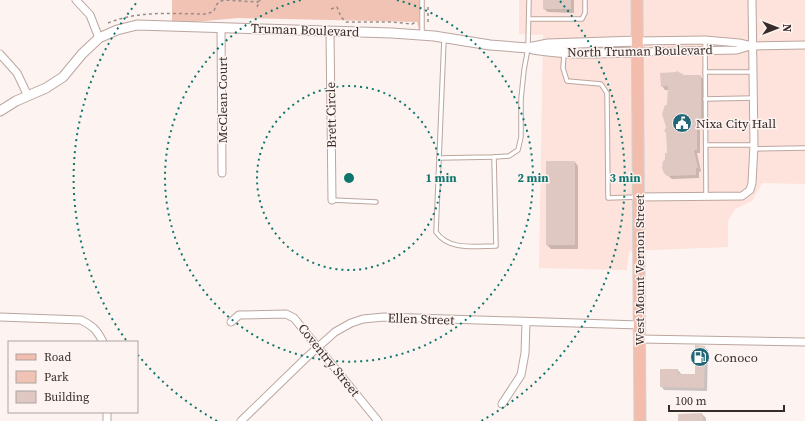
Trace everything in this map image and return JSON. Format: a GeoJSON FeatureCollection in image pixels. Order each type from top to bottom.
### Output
{"type":"FeatureCollection","features":[{"type":"Feature","properties":{"kind":"main road","name":"West Mount Vernon Street"},"geometry":{"type":"LineString","coordinates":[[638,0],[640,421]]}},
{"type":"Feature","properties":{"kind":"street"},"geometry":{"type":"LineString","coordinates":[[76,0],[90,15],[99,38]]}},
{"type":"Feature","properties":{"kind":"street"},"geometry":{"type":"LineString","coordinates":[[639,197],[742,196],[750,190],[752,183],[754,147],[752,0]]}},
{"type":"Feature","properties":{"kind":"street","name":"Truman Boulevard"},"geometry":{"type":"LineString","coordinates":[[0,111],[16,101],[46,88],[63,77],[82,54],[99,38],[117,30],[137,25],[422,35],[490,45],[528,48],[548,44],[564,48],[638,46]]}},
{"type":"Feature","properties":{"kind":"street","name":"McClean Court"},"geometry":{"type":"LineString","coordinates":[[221,27],[222,173]]}},
{"type":"Feature","properties":{"kind":"street","name":"Brett Circle"},"geometry":{"type":"LineString","coordinates":[[330,31],[332,200]]}},
{"type":"Feature","properties":{"kind":"street","name":"North Truman Boulevard"},"geometry":{"type":"LineString","coordinates":[[638,46],[705,40],[739,42],[752,46]]}},
{"type":"Feature","properties":{"kind":"street","name":"North Truman Boulevard"},"geometry":{"type":"LineString","coordinates":[[638,46],[705,50],[737,50],[752,46],[805,45]]}},
{"type":"Feature","properties":{"kind":"street"},"geometry":{"type":"LineString","coordinates":[[0,54],[17,73],[28,96]]}},
{"type":"Feature","properties":{"kind":"street","name":"Coventry Street"},"geometry":{"type":"LineString","coordinates":[[231,322],[239,315],[286,314],[294,318],[319,346],[378,421]]}},
{"type":"Feature","properties":{"kind":"street"},"geometry":{"type":"LineString","coordinates":[[0,317],[81,320],[92,325],[99,333],[103,341]]}},
{"type":"Feature","properties":{"kind":"street","name":"Ellen Street"},"geometry":{"type":"LineString","coordinates":[[241,421],[335,332],[351,323],[363,319],[384,317],[640,325]]}},
{"type":"Feature","properties":{"kind":"street"},"geometry":{"type":"LineString","coordinates":[[502,404],[521,375],[525,353],[526,322]]}},
{"type":"Feature","properties":{"kind":"street"},"geometry":{"type":"LineString","coordinates":[[640,339],[805,342]]}},
{"type":"Feature","properties":{"kind":"lane"},"geometry":{"type":"LineString","coordinates":[[422,0],[422,35]]}},
{"type":"Feature","properties":{"kind":"lane"},"geometry":{"type":"LineString","coordinates":[[439,158],[509,156],[518,150],[521,138],[524,70],[528,48],[529,0]]}},
{"type":"Feature","properties":{"kind":"lane"},"geometry":{"type":"LineString","coordinates":[[529,19],[582,19],[585,13],[585,0]]}},
{"type":"Feature","properties":{"kind":"lane"},"geometry":{"type":"LineString","coordinates":[[444,38],[436,232],[441,240],[455,246],[496,246],[494,157]]}},
{"type":"Feature","properties":{"kind":"lane"},"geometry":{"type":"LineString","coordinates":[[705,40],[706,197]]}},
{"type":"Feature","properties":{"kind":"lane"},"geometry":{"type":"LineString","coordinates":[[564,48],[564,68],[567,81],[601,84],[608,93],[608,198],[639,197]]}},
{"type":"Feature","properties":{"kind":"lane"},"geometry":{"type":"LineString","coordinates":[[705,72],[753,72]]}},
{"type":"Feature","properties":{"kind":"lane"},"geometry":{"type":"LineString","coordinates":[[705,99],[753,98]]}},
{"type":"Feature","properties":{"kind":"lane"},"geometry":{"type":"LineString","coordinates":[[706,144],[805,148]]}},
{"type":"Feature","properties":{"kind":"lane"},"geometry":{"type":"LineString","coordinates":[[332,200],[376,202]]}},
{"type":"Feature","properties":{"kind":"path"},"geometry":{"type":"LineString","coordinates":[[108,23],[123,17],[145,14],[207,14],[214,11],[217,4],[224,0],[259,1],[257,6]]}},
{"type":"Feature","properties":{"kind":"path"},"geometry":{"type":"LineString","coordinates":[[331,9],[338,7],[340,17],[346,22],[392,22],[412,24],[428,22],[428,1]]}},
{"type":"Feature","properties":{"kind":"shaded area"},"geometry":{"type":"Polygon","coordinates":[[[519,0],[805,0],[805,184],[762,183],[752,201],[735,209],[728,221],[728,247],[629,251],[627,270],[539,268],[543,35],[519,34],[519,0]]]}},
{"type":"Feature","properties":{"kind":"green space"},"geometry":{"type":"Polygon","coordinates":[[[172,0],[419,0],[419,30],[417,22],[238,18],[172,24],[172,0]]]}},
{"type":"Feature","properties":{"kind":"building"},"geometry":{"type":"Polygon","coordinates":[[[543,0],[571,0],[571,9],[543,9],[543,0]]]}},
{"type":"Feature","properties":{"kind":"building","name":"Nixa City Hall"},"geometry":{"type":"Polygon","coordinates":[[[677,71],[684,75],[701,75],[701,123],[697,123],[697,150],[694,150],[698,168],[696,168],[696,175],[667,176],[662,168],[663,161],[665,160],[665,153],[667,153],[666,132],[664,132],[666,127],[662,114],[665,105],[667,105],[668,86],[661,87],[660,73],[677,71]]]}},
{"type":"Feature","properties":{"kind":"building"},"geometry":{"type":"Polygon","coordinates":[[[546,161],[575,161],[575,245],[546,245],[546,161]]]}},
{"type":"Feature","properties":{"kind":"building","name":"Conoco"},"geometry":{"type":"Polygon","coordinates":[[[695,345],[705,346],[704,388],[660,387],[660,369],[678,369],[678,374],[695,374],[695,345]]]}},
{"type":"Feature","properties":{"kind":"building"},"geometry":{"type":"Polygon","coordinates":[[[702,413],[703,421],[678,421],[678,414],[702,413]]]}},
{"type":"Feature","properties":{"kind":"place","name":"Nixa City Hall"},"geometry":{"type":"Point","coordinates":[682,123]}},
{"type":"Feature","properties":{"kind":"place","name":"Conoco"},"geometry":{"type":"Point","coordinates":[700,357]}}]}
